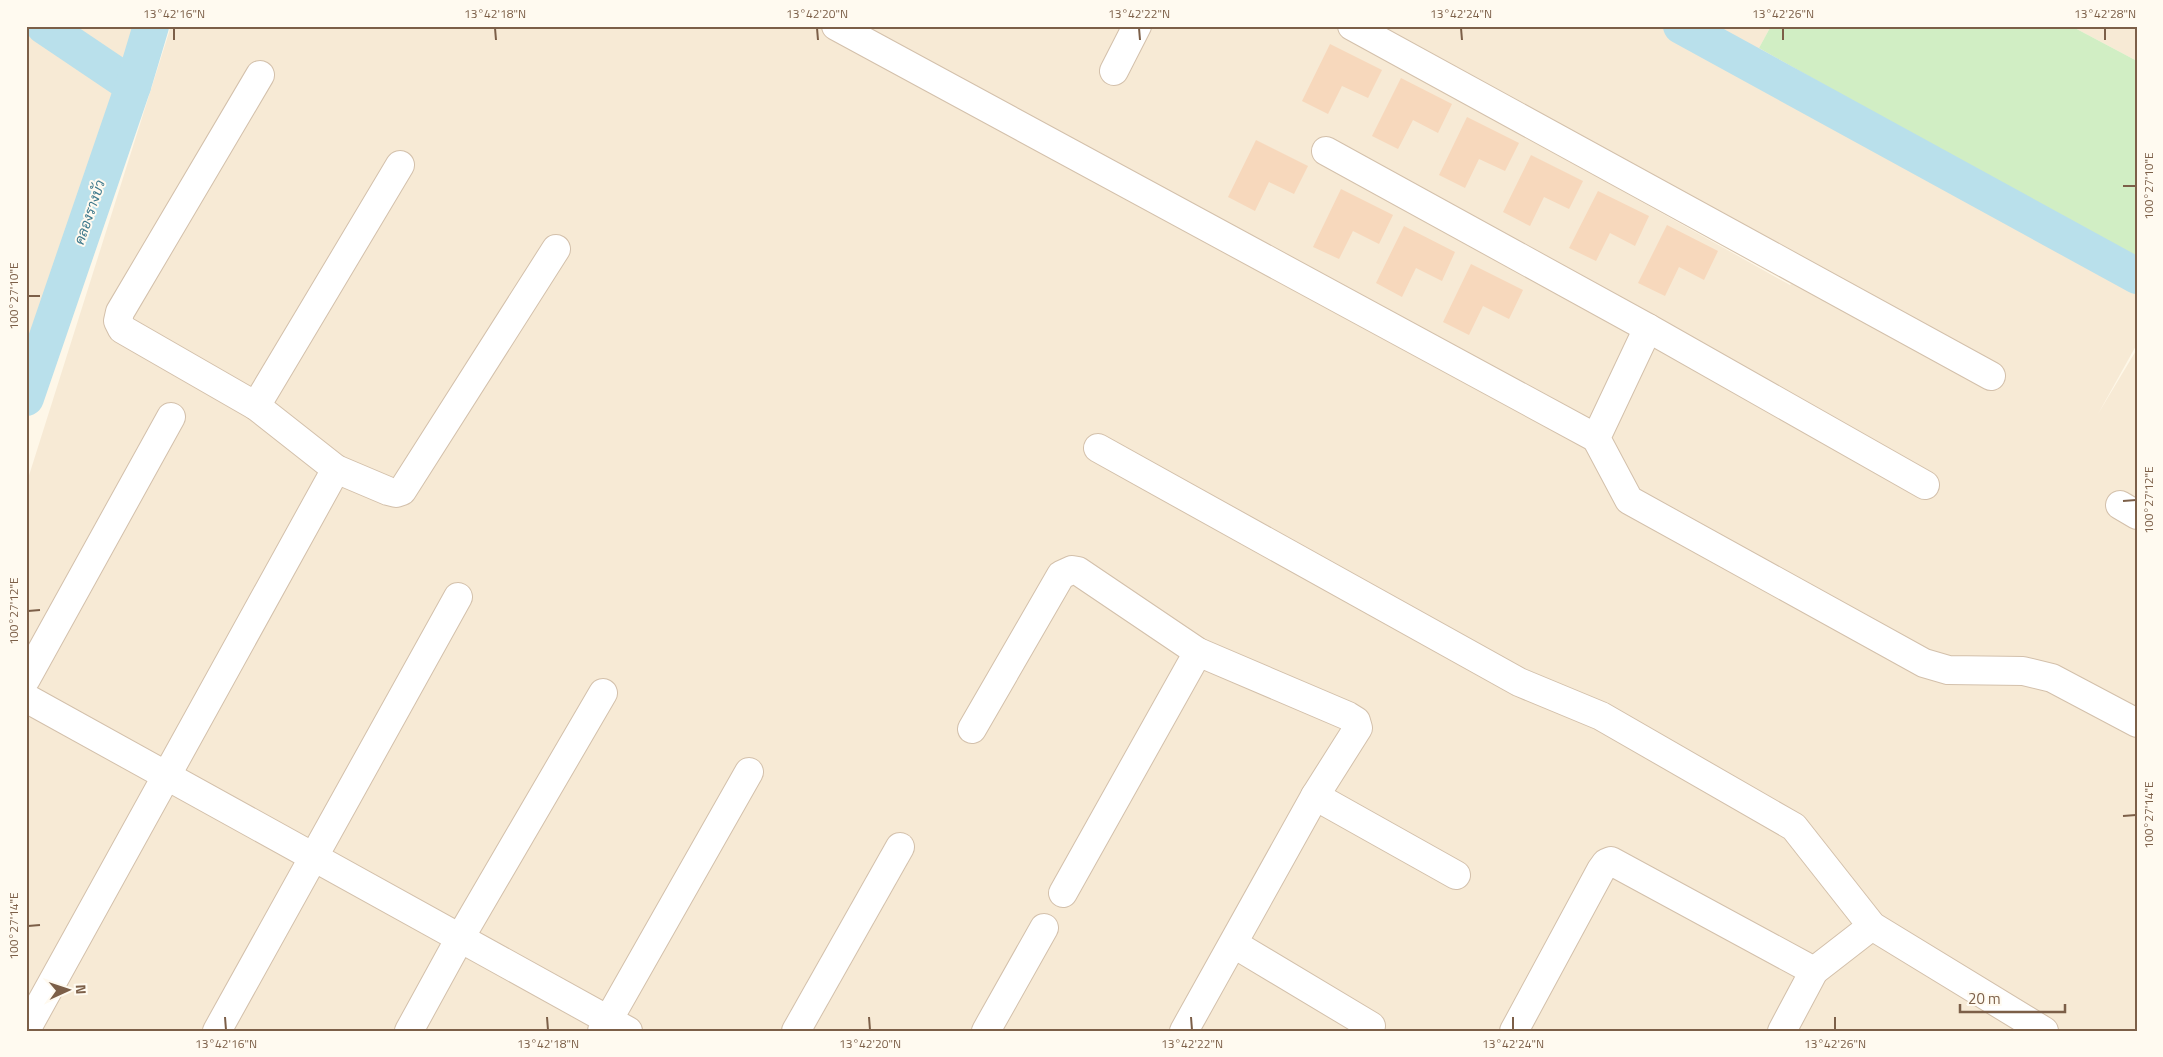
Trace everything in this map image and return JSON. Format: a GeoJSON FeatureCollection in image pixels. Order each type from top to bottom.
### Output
{"type":"FeatureCollection","features":[{"type":"Feature","properties":{"kind":"street"},"geometry":{"type":"LineString","coordinates":[[837,26],[1596,438],[1629,500],[1924,662],[1948,670],[2022,671],[2052,678],[2137,723]]}},
{"type":"Feature","properties":{"kind":"street"},"geometry":{"type":"LineString","coordinates":[[1114,71],[1137,26]]}},
{"type":"Feature","properties":{"kind":"street"},"geometry":{"type":"LineString","coordinates":[[1365,29],[1991,376]]}},
{"type":"Feature","properties":{"kind":"street"},"geometry":{"type":"LineString","coordinates":[[260,75],[120,312],[118,321],[122,329],[256,406],[336,469],[388,491],[396,493],[402,491],[556,249]]}},
{"type":"Feature","properties":{"kind":"street"},"geometry":{"type":"LineString","coordinates":[[1326,151],[1648,328],[1925,485]]}},
{"type":"Feature","properties":{"kind":"street"},"geometry":{"type":"LineString","coordinates":[[256,406],[400,165]]}},
{"type":"Feature","properties":{"kind":"street"},"geometry":{"type":"LineString","coordinates":[[1596,438],[1648,328]]}},
{"type":"Feature","properties":{"kind":"street"},"geometry":{"type":"LineString","coordinates":[[26,679],[171,417]]}},
{"type":"Feature","properties":{"kind":"street"},"geometry":{"type":"LineString","coordinates":[[1098,448],[1519,682],[1601,716],[1794,827],[1872,926],[2016,1024],[2044,1031]]}},
{"type":"Feature","properties":{"kind":"street"},"geometry":{"type":"LineString","coordinates":[[26,1030],[165,775],[336,469]]}},
{"type":"Feature","properties":{"kind":"street"},"geometry":{"type":"LineString","coordinates":[[972,729],[1060,575],[1066,572],[1078,571],[1198,652],[1356,721],[1358,728],[1315,796],[1184,1031]]}},
{"type":"Feature","properties":{"kind":"street"},"geometry":{"type":"LineString","coordinates":[[217,1031],[312,856],[458,597]]}},
{"type":"Feature","properties":{"kind":"street"},"geometry":{"type":"LineString","coordinates":[[1063,894],[1198,652]]}},
{"type":"Feature","properties":{"kind":"street"},"geometry":{"type":"LineString","coordinates":[[409,1031],[460,938],[603,693]]}},
{"type":"Feature","properties":{"kind":"street"},"geometry":{"type":"LineString","coordinates":[[26,698],[460,938],[613,1027],[749,772]]}},
{"type":"Feature","properties":{"kind":"street"},"geometry":{"type":"LineString","coordinates":[[1315,796],[1456,874]]}},
{"type":"Feature","properties":{"kind":"street"},"geometry":{"type":"LineString","coordinates":[[796,1031],[900,847]]}},
{"type":"Feature","properties":{"kind":"street"},"geometry":{"type":"LineString","coordinates":[[1514,1031],[1601,870],[1606,863],[1611,861],[1814,971]]}},
{"type":"Feature","properties":{"kind":"street"},"geometry":{"type":"LineString","coordinates":[[1782,1031],[1814,971],[1872,926]]}},
{"type":"Feature","properties":{"kind":"street"},"geometry":{"type":"LineString","coordinates":[[986,1031],[1044,928]]}},
{"type":"Feature","properties":{"kind":"street"},"geometry":{"type":"LineString","coordinates":[[1234,944],[1372,1026]]}},
{"type":"Feature","properties":{"kind":"shaded area"},"geometry":{"type":"Polygon","coordinates":[[[26,26],[137,26],[52,305],[26,378],[26,26]]]}},
{"type":"Feature","properties":{"kind":"shaded area"},"geometry":{"type":"Polygon","coordinates":[[[171,26],[1771,26],[1759,48],[2137,262],[2137,344],[2098,414],[2137,349],[2137,1031],[26,1031],[26,485],[171,26]],[[1599,178],[1790,285],[1791,284],[1599,178]]]}},
{"type":"Feature","properties":{"kind":"shaded area"},"geometry":{"type":"Polygon","coordinates":[[[2071,26],[2137,26],[2137,61],[2071,26]]]}},
{"type":"Feature","properties":{"kind":"green space"},"geometry":{"type":"Polygon","coordinates":[[[1771,26],[2071,26],[2137,61],[2137,262],[1759,48],[1771,26]]]}},
{"type":"Feature","properties":{"kind":"building"},"geometry":{"type":"Polygon","coordinates":[[[1330,44],[1382,70],[1368,98],[1342,86],[1328,114],[1302,101],[1330,44]]]}},
{"type":"Feature","properties":{"kind":"building"},"geometry":{"type":"Polygon","coordinates":[[[1401,78],[1452,104],[1438,133],[1413,120],[1398,149],[1372,136],[1401,78]]]}},
{"type":"Feature","properties":{"kind":"building"},"geometry":{"type":"Polygon","coordinates":[[[1467,117],[1519,143],[1505,171],[1479,159],[1465,188],[1439,175],[1467,117]]]}},
{"type":"Feature","properties":{"kind":"building"},"geometry":{"type":"Polygon","coordinates":[[[1256,140],[1308,166],[1294,194],[1269,182],[1255,211],[1228,197],[1256,140]]]}},
{"type":"Feature","properties":{"kind":"building"},"geometry":{"type":"Polygon","coordinates":[[[1531,155],[1583,181],[1569,209],[1544,197],[1530,226],[1503,212],[1531,155]]]}},
{"type":"Feature","properties":{"kind":"building"},"geometry":{"type":"Polygon","coordinates":[[[1341,189],[1393,215],[1379,244],[1353,231],[1339,259],[1313,247],[1341,189]]]}},
{"type":"Feature","properties":{"kind":"building"},"geometry":{"type":"Polygon","coordinates":[[[1598,191],[1649,216],[1635,246],[1610,233],[1596,261],[1569,248],[1598,191]]]}},
{"type":"Feature","properties":{"kind":"building"},"geometry":{"type":"Polygon","coordinates":[[[1667,225],[1718,251],[1704,280],[1679,267],[1665,296],[1638,283],[1667,225]]]}},
{"type":"Feature","properties":{"kind":"building"},"geometry":{"type":"Polygon","coordinates":[[[1404,226],[1455,252],[1442,281],[1416,268],[1402,297],[1376,283],[1404,226]]]}},
{"type":"Feature","properties":{"kind":"building"},"geometry":{"type":"Polygon","coordinates":[[[1471,264],[1523,290],[1509,319],[1483,306],[1469,335],[1443,322],[1471,264]]]}},
{"type":"Feature","properties":{"kind":"waterway"},"geometry":{"type":"LineString","coordinates":[[44,26],[133,86]]}},
{"type":"Feature","properties":{"kind":"waterway","name":"คลองรางบัว"},"geometry":{"type":"LineString","coordinates":[[26,398],[133,86],[151,26]]}},
{"type":"Feature","properties":{"kind":"waterway"},"geometry":{"type":"LineString","coordinates":[[1681,26],[2137,276]]}}]}
